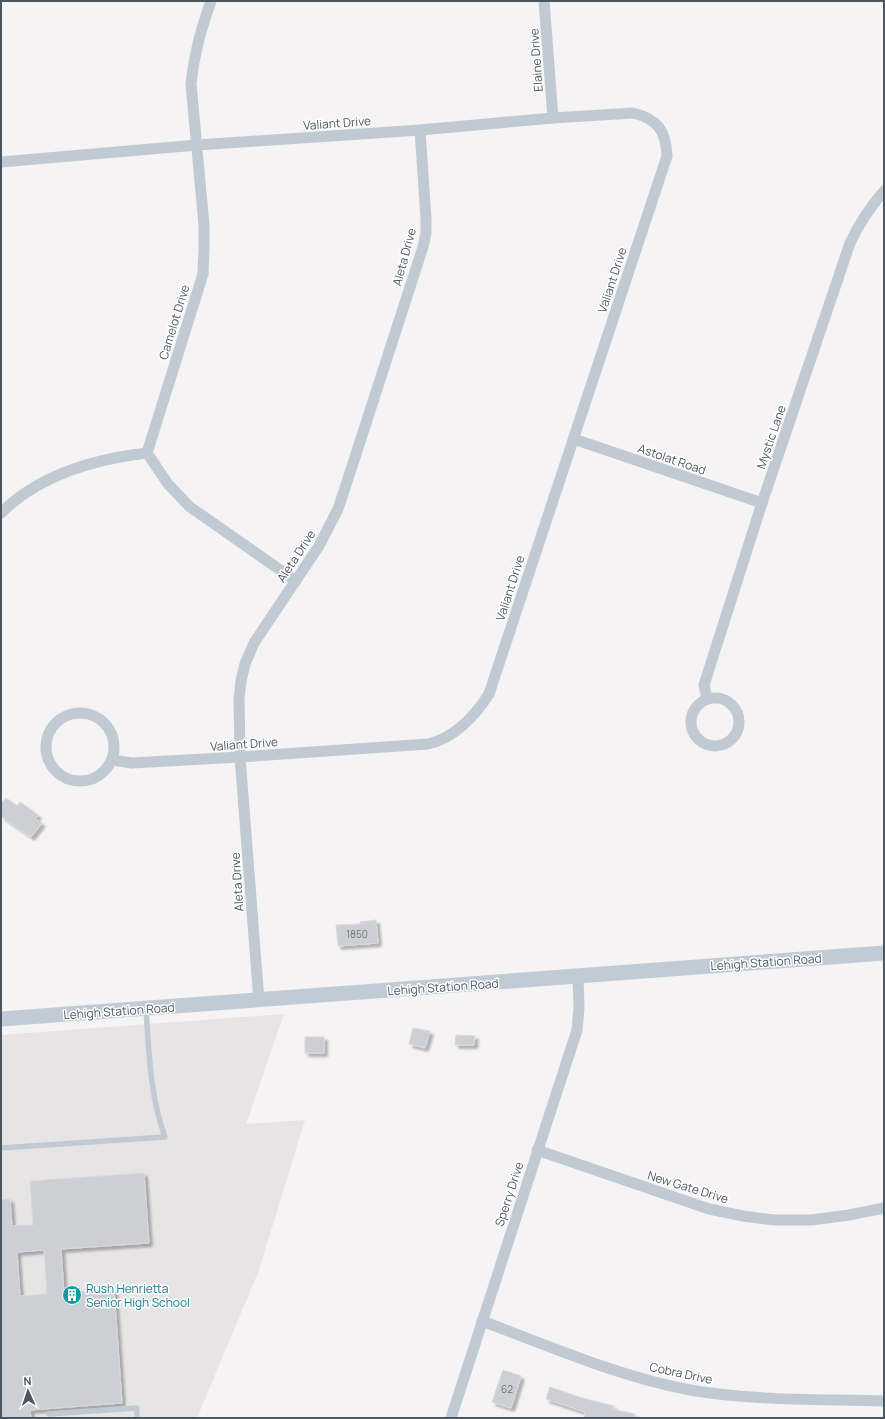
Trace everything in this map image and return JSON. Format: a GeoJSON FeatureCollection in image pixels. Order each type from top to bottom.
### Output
{"type":"FeatureCollection","features":[{"type":"Feature","properties":{"kind":"main road","name":"Lehigh Station Road"},"geometry":{"type":"LineString","coordinates":[[1,1019],[258,1001],[884,953]]}},
{"type":"Feature","properties":{"kind":"street","name":"Camelot Drive"},"geometry":{"type":"LineString","coordinates":[[147,454],[203,274],[204,225],[192,84],[193,61],[200,32],[211,1]]}},
{"type":"Feature","properties":{"kind":"street","name":"Elaine Drive"},"geometry":{"type":"LineString","coordinates":[[544,1],[552,118]]}},
{"type":"Feature","properties":{"kind":"street","name":"Valiant Drive"},"geometry":{"type":"LineString","coordinates":[[1,162],[197,145],[420,130],[552,118],[634,113],[652,120],[665,137],[667,156],[489,694],[484,702],[465,723],[452,733],[437,742],[428,744],[132,763],[112,760]]}},
{"type":"Feature","properties":{"kind":"street","name":"Aleta Drive"},"geometry":{"type":"LineString","coordinates":[[258,1001],[240,757],[240,681],[254,643],[319,546],[338,509],[423,247],[426,233],[426,219],[420,130]]}},
{"type":"Feature","properties":{"kind":"street","name":"Mystic Lane"},"geometry":{"type":"LineString","coordinates":[[707,699],[704,685],[762,503],[850,243],[866,214],[884,192]]}},
{"type":"Feature","properties":{"kind":"street","name":"Astolat Road"},"geometry":{"type":"LineString","coordinates":[[574,439],[762,503]]}},
{"type":"Feature","properties":{"kind":"street"},"geometry":{"type":"LineString","coordinates":[[1,513],[8,506],[31,490],[60,474],[88,464],[119,456],[147,454],[168,484],[190,507],[296,581]]}},
{"type":"Feature","properties":{"kind":"street"},"geometry":{"type":"LineString","coordinates":[[707,699],[723,699],[731,704],[736,710],[739,718],[739,726],[736,734],[731,740],[724,744],[717,746],[709,745],[696,737],[693,731],[691,723],[695,709],[700,703],[707,699]]}},
{"type":"Feature","properties":{"kind":"street"},"geometry":{"type":"LineString","coordinates":[[79,713],[90,714],[100,720],[108,728],[113,738],[114,749],[112,760],[106,770],[97,777],[86,781],[69,780],[55,771],[48,762],[45,750],[46,739],[58,720],[68,715],[79,713]]}},
{"type":"Feature","properties":{"kind":"street","name":"Sperry Drive"},"geometry":{"type":"LineString","coordinates":[[451,1418],[577,1030],[579,1008],[578,976]]}},
{"type":"Feature","properties":{"kind":"street","name":"New Gate Drive"},"geometry":{"type":"LineString","coordinates":[[537,1150],[709,1210],[743,1216],[774,1220],[811,1220],[849,1215],[884,1208]]}},
{"type":"Feature","properties":{"kind":"street","name":"Cobra Drive"},"geometry":{"type":"LineString","coordinates":[[482,1321],[600,1365],[689,1390],[745,1397],[884,1401]]}},
{"type":"Feature","properties":{"kind":"lane"},"geometry":{"type":"LineString","coordinates":[[1,1148],[164,1137],[158,1119],[151,1086],[146,1009]]}},
{"type":"Feature","properties":{"kind":"lane"},"geometry":{"type":"LineString","coordinates":[[49,1414],[137,1413]]}},
{"type":"Feature","properties":{"kind":"shaded area"},"geometry":{"type":"Polygon","coordinates":[[[284,1014],[246,1124],[305,1120],[259,1270],[197,1418],[1,1418],[1,1035],[284,1014]]]}},
{"type":"Feature","properties":{"kind":"building"},"geometry":{"type":"Polygon","coordinates":[[[6,798],[17,806],[20,802],[38,815],[35,819],[42,823],[31,837],[1,816],[1,804],[6,798]]]}},
{"type":"Feature","properties":{"kind":"building"},"geometry":{"type":"Polygon","coordinates":[[[376,920],[378,943],[338,946],[336,925],[360,924],[360,922],[376,920]]]}},
{"type":"Feature","properties":{"kind":"building"},"geometry":{"type":"Polygon","coordinates":[[[413,1028],[430,1031],[425,1048],[409,1044],[413,1028]]]}},
{"type":"Feature","properties":{"kind":"building"},"geometry":{"type":"Polygon","coordinates":[[[456,1035],[475,1036],[474,1045],[455,1045],[456,1035]]]}},
{"type":"Feature","properties":{"kind":"building"},"geometry":{"type":"Polygon","coordinates":[[[305,1037],[324,1037],[324,1053],[305,1053],[305,1037]]]}},
{"type":"Feature","properties":{"kind":"building","name":"Rush Henrietta Senior High School"},"geometry":{"type":"Polygon","coordinates":[[[144,1173],[149,1243],[61,1249],[64,1293],[114,1289],[122,1403],[30,1410],[31,1418],[1,1418],[1,1200],[10,1199],[12,1226],[33,1225],[30,1181],[144,1173]],[[44,1250],[17,1252],[20,1296],[47,1294],[44,1250]]]}},
{"type":"Feature","properties":{"kind":"building"},"geometry":{"type":"Polygon","coordinates":[[[503,1370],[521,1376],[511,1408],[492,1402],[503,1370]]]}},
{"type":"Feature","properties":{"kind":"building"},"geometry":{"type":"Polygon","coordinates":[[[550,1387],[582,1398],[614,1406],[612,1409],[635,1414],[634,1418],[584,1418],[585,1412],[546,1399],[550,1387]]]}},
{"type":"Feature","properties":{"kind":"place","name":"Rush Henrietta Senior High School"},"geometry":{"type":"Point","coordinates":[72,1295]}}]}
